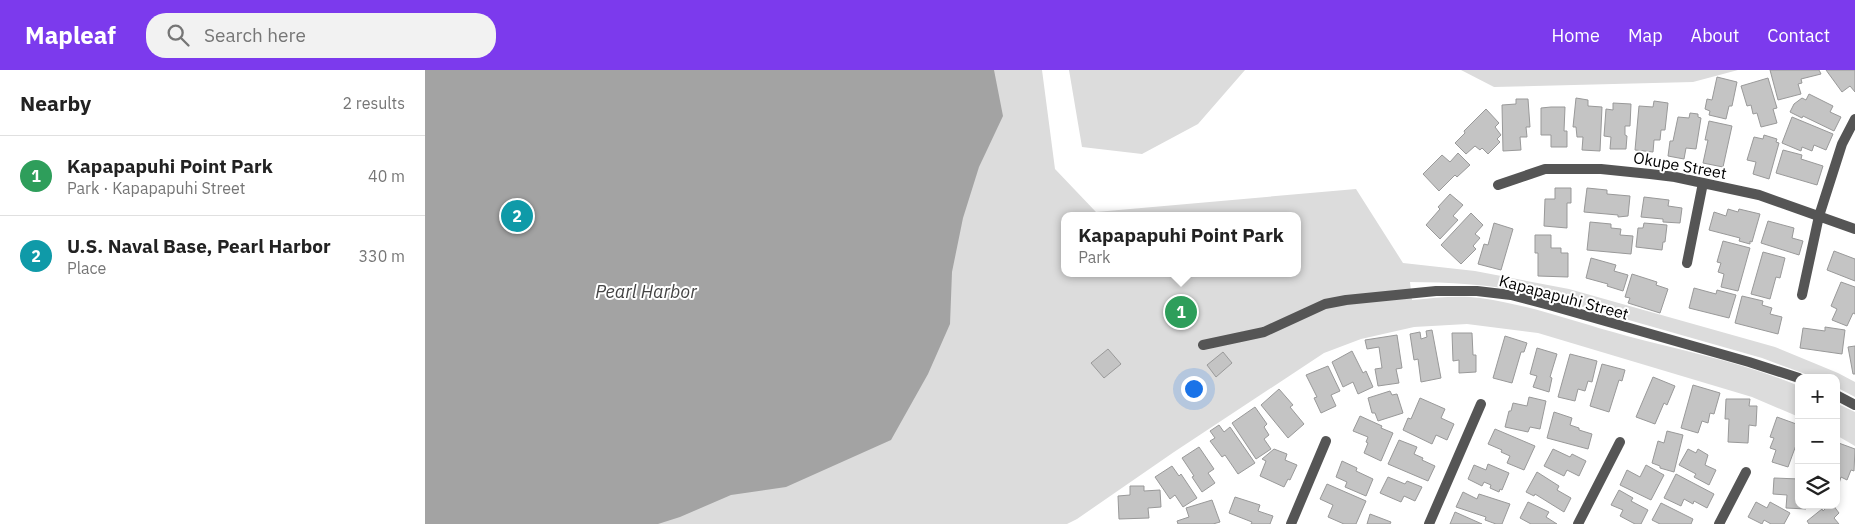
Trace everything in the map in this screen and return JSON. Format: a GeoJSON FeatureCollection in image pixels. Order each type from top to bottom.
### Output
{"type":"FeatureCollection","features":[{"type":"Feature","properties":{"kind":"street"},"geometry":{"type":"LineString","coordinates":[[1802,294],[1819,216],[1842,144],[1855,119]]}},
{"type":"Feature","properties":{"kind":"street","name":"Okupe Street"},"geometry":{"type":"LineString","coordinates":[[1497,186],[1545,169],[1601,169],[1675,178],[1759,195],[1855,229]]}},
{"type":"Feature","properties":{"kind":"street"},"geometry":{"type":"LineString","coordinates":[[1687,263],[1703,183]]}},
{"type":"Feature","properties":{"kind":"street","name":"Kapapapuhi Street"},"geometry":{"type":"LineString","coordinates":[[1203,345],[1264,332],[1325,304],[1346,300],[1436,291],[1477,291],[1511,296],[1549,305],[1795,377]]}},
{"type":"Feature","properties":{"kind":"street"},"geometry":{"type":"LineString","coordinates":[[1840,397],[1855,405]]}},
{"type":"Feature","properties":{"kind":"street"},"geometry":{"type":"LineString","coordinates":[[1429,524],[1481,404]]}},
{"type":"Feature","properties":{"kind":"street"},"geometry":{"type":"LineString","coordinates":[[1291,524],[1326,441]]}},
{"type":"Feature","properties":{"kind":"street"},"geometry":{"type":"LineString","coordinates":[[1578,524],[1620,442]]}},
{"type":"Feature","properties":{"kind":"street"},"geometry":{"type":"LineString","coordinates":[[1719,524],[1745,472]]}},
{"type":"Feature","properties":{"kind":"shaded area"},"geometry":{"type":"Polygon","coordinates":[[[967,70],[1042,70],[1055,169],[1096,212],[1356,189],[1403,263],[1475,271],[1569,289],[1775,347],[1840,374],[1805,374],[1762,358],[1534,293],[1472,284],[1410,282],[1412,300],[1472,297],[1518,305],[1736,364],[1778,378],[1795,384],[1795,415],[1752,397],[1538,333],[1467,324],[1414,327],[1361,339],[1324,353],[1174,452],[1067,524],[599,524],[967,70]]]}},
{"type":"Feature","properties":{"kind":"shaded area"},"geometry":{"type":"Polygon","coordinates":[[[1069,70],[1245,70],[1198,124],[1142,154],[1082,147],[1069,70]]]}},
{"type":"Feature","properties":{"kind":"shaded area"},"geometry":{"type":"Polygon","coordinates":[[[1461,70],[1738,70],[1693,82],[1494,87],[1461,70]]]}},
{"type":"Feature","properties":{"kind":"shaded area"},"geometry":{"type":"Polygon","coordinates":[[[1840,374],[1855,382],[1855,397],[1840,389],[1840,374]]]}},
{"type":"Feature","properties":{"kind":"shaded area"},"geometry":{"type":"Polygon","coordinates":[[[1840,405],[1855,412],[1855,446],[1840,437],[1840,405]]]}},
{"type":"Feature","properties":{"kind":"water","name":"Pearl Harbor"},"geometry":{"type":"Polygon","coordinates":[[[425,70],[994,70],[1003,116],[979,167],[963,218],[952,272],[950,324],[928,374],[891,440],[786,487],[731,495],[680,517],[658,524],[425,524],[425,70]]]}},
{"type":"Feature","properties":{"kind":"building"},"geometry":{"type":"Polygon","coordinates":[[[1770,70],[1819,70],[1821,74],[1801,79],[1802,83],[1798,84],[1801,94],[1778,100],[1770,70]]]}},
{"type":"Feature","properties":{"kind":"building"},"geometry":{"type":"Polygon","coordinates":[[[1826,70],[1855,70],[1855,92],[1850,86],[1842,92],[1826,70]]]}},
{"type":"Feature","properties":{"kind":"building"},"geometry":{"type":"Polygon","coordinates":[[[1717,77],[1737,82],[1732,106],[1729,106],[1726,119],[1709,115],[1710,111],[1705,109],[1707,99],[1712,100],[1717,77]]]}},
{"type":"Feature","properties":{"kind":"building"},"geometry":{"type":"Polygon","coordinates":[[[1768,78],[1777,108],[1773,109],[1777,123],[1761,127],[1757,113],[1753,114],[1751,105],[1747,106],[1741,86],[1768,78]]]}},
{"type":"Feature","properties":{"kind":"building"},"geometry":{"type":"Polygon","coordinates":[[[1809,94],[1833,106],[1830,112],[1841,117],[1834,131],[1790,112],[1794,104],[1802,98],[1806,100],[1809,94]]]}},
{"type":"Feature","properties":{"kind":"building"},"geometry":{"type":"Polygon","coordinates":[[[1576,98],[1588,100],[1588,106],[1602,107],[1600,151],[1582,150],[1583,137],[1577,137],[1576,127],[1573,127],[1576,98]]]}},
{"type":"Feature","properties":{"kind":"building"},"geometry":{"type":"Polygon","coordinates":[[[1516,99],[1528,99],[1530,127],[1526,127],[1527,137],[1520,137],[1521,150],[1503,151],[1502,105],[1516,104],[1516,99]]]}},
{"type":"Feature","properties":{"kind":"building"},"geometry":{"type":"Polygon","coordinates":[[[1654,101],[1668,103],[1665,130],[1661,130],[1660,140],[1654,140],[1653,152],[1635,150],[1639,106],[1653,107],[1654,101]]]}},
{"type":"Feature","properties":{"kind":"building"},"geometry":{"type":"Polygon","coordinates":[[[1613,103],[1631,104],[1630,126],[1625,126],[1625,135],[1627,136],[1626,149],[1610,149],[1611,137],[1604,136],[1606,109],[1613,110],[1613,103]]]}},
{"type":"Feature","properties":{"kind":"building"},"geometry":{"type":"Polygon","coordinates":[[[1565,107],[1564,131],[1567,131],[1567,147],[1551,147],[1551,135],[1541,135],[1541,108],[1565,107]]]}},
{"type":"Feature","properties":{"kind":"building"},"geometry":{"type":"Polygon","coordinates":[[[1486,109],[1499,123],[1495,127],[1501,135],[1497,139],[1500,142],[1488,154],[1482,148],[1480,150],[1475,146],[1466,154],[1455,143],[1486,109]]]}},
{"type":"Feature","properties":{"kind":"building"},"geometry":{"type":"Polygon","coordinates":[[[1690,113],[1698,114],[1698,117],[1701,118],[1696,149],[1686,148],[1684,159],[1668,156],[1670,141],[1673,141],[1678,117],[1689,118],[1690,113]]]}},
{"type":"Feature","properties":{"kind":"building"},"geometry":{"type":"Polygon","coordinates":[[[1792,117],[1833,134],[1826,150],[1814,145],[1812,151],[1802,147],[1801,151],[1782,143],[1792,117]]]}},
{"type":"Feature","properties":{"kind":"building"},"geometry":{"type":"Polygon","coordinates":[[[1709,121],[1732,126],[1723,167],[1703,163],[1708,140],[1705,140],[1709,121]]]}},
{"type":"Feature","properties":{"kind":"building"},"geometry":{"type":"Polygon","coordinates":[[[1764,135],[1777,139],[1776,142],[1779,143],[1769,179],[1753,174],[1756,162],[1747,160],[1754,137],[1763,139],[1764,135]]]}},
{"type":"Feature","properties":{"kind":"building"},"geometry":{"type":"Polygon","coordinates":[[[1783,150],[1802,155],[1801,159],[1823,166],[1817,185],[1776,173],[1783,150]]]}},
{"type":"Feature","properties":{"kind":"building"},"geometry":{"type":"Polygon","coordinates":[[[1458,153],[1470,165],[1457,177],[1455,175],[1439,191],[1423,174],[1442,155],[1450,162],[1458,153]]]}},
{"type":"Feature","properties":{"kind":"building"},"geometry":{"type":"Polygon","coordinates":[[[1555,188],[1571,188],[1571,203],[1567,203],[1567,228],[1544,226],[1545,199],[1555,199],[1555,188]]]}},
{"type":"Feature","properties":{"kind":"building"},"geometry":{"type":"Polygon","coordinates":[[[1587,188],[1607,190],[1607,194],[1630,196],[1628,216],[1618,217],[1618,215],[1584,212],[1587,188]]]}},
{"type":"Feature","properties":{"kind":"building"},"geometry":{"type":"Polygon","coordinates":[[[1450,194],[1463,205],[1453,216],[1458,220],[1440,239],[1426,225],[1440,209],[1438,207],[1450,194]]]}},
{"type":"Feature","properties":{"kind":"building"},"geometry":{"type":"Polygon","coordinates":[[[1644,197],[1669,200],[1668,206],[1682,208],[1680,223],[1663,222],[1663,219],[1641,217],[1644,197]]]}},
{"type":"Feature","properties":{"kind":"building"},"geometry":{"type":"Polygon","coordinates":[[[1728,209],[1738,212],[1739,209],[1760,214],[1750,244],[1739,241],[1740,238],[1709,230],[1714,212],[1726,216],[1728,209]]]}},
{"type":"Feature","properties":{"kind":"building"},"geometry":{"type":"Polygon","coordinates":[[[1471,213],[1483,225],[1475,234],[1480,238],[1473,246],[1476,249],[1461,264],[1441,245],[1471,213]]]}},
{"type":"Feature","properties":{"kind":"building"},"geometry":{"type":"Polygon","coordinates":[[[1768,221],[1794,228],[1792,238],[1803,241],[1799,255],[1761,243],[1768,221]]]}},
{"type":"Feature","properties":{"kind":"building"},"geometry":{"type":"Polygon","coordinates":[[[1590,222],[1611,224],[1611,228],[1621,229],[1620,235],[1633,236],[1631,254],[1587,250],[1590,222]]]}},
{"type":"Feature","properties":{"kind":"building"},"geometry":{"type":"Polygon","coordinates":[[[1494,223],[1513,229],[1501,270],[1478,264],[1484,244],[1488,245],[1494,223]]]}},
{"type":"Feature","properties":{"kind":"building"},"geometry":{"type":"Polygon","coordinates":[[[1644,223],[1667,225],[1662,250],[1636,247],[1638,228],[1643,228],[1644,223]]]}},
{"type":"Feature","properties":{"kind":"building"},"geometry":{"type":"Polygon","coordinates":[[[1535,235],[1551,235],[1551,248],[1561,248],[1561,253],[1568,253],[1568,277],[1538,276],[1538,253],[1535,253],[1535,235]]]}},
{"type":"Feature","properties":{"kind":"building"},"geometry":{"type":"Polygon","coordinates":[[[1723,241],[1750,248],[1738,291],[1721,287],[1724,274],[1718,272],[1721,263],[1717,262],[1723,241]]]}},
{"type":"Feature","properties":{"kind":"building"},"geometry":{"type":"Polygon","coordinates":[[[1834,251],[1855,259],[1855,281],[1827,270],[1834,251]]]}},
{"type":"Feature","properties":{"kind":"building"},"geometry":{"type":"Polygon","coordinates":[[[1763,252],[1785,258],[1780,278],[1776,277],[1770,299],[1751,294],[1763,252]]]}},
{"type":"Feature","properties":{"kind":"building"},"geometry":{"type":"Polygon","coordinates":[[[1591,258],[1616,265],[1614,271],[1628,275],[1623,291],[1607,286],[1608,284],[1586,278],[1591,258]]]}},
{"type":"Feature","properties":{"kind":"building"},"geometry":{"type":"Polygon","coordinates":[[[1632,274],[1657,282],[1656,285],[1668,289],[1660,313],[1628,303],[1630,298],[1625,297],[1632,274]]]}},
{"type":"Feature","properties":{"kind":"building"},"geometry":{"type":"Polygon","coordinates":[[[1841,282],[1855,287],[1855,314],[1853,313],[1847,326],[1832,320],[1837,309],[1831,306],[1841,282]]]}},
{"type":"Feature","properties":{"kind":"building"},"geometry":{"type":"Polygon","coordinates":[[[1694,288],[1716,294],[1717,290],[1736,295],[1729,318],[1689,308],[1694,288]]]}},
{"type":"Feature","properties":{"kind":"building"},"geometry":{"type":"Polygon","coordinates":[[[1742,296],[1763,301],[1762,305],[1772,308],[1770,314],[1782,317],[1778,334],[1735,323],[1742,296]]]}},
{"type":"Feature","properties":{"kind":"building"},"geometry":{"type":"Polygon","coordinates":[[[1825,327],[1845,330],[1842,354],[1800,348],[1803,328],[1825,331],[1825,327]]]}},
{"type":"Feature","properties":{"kind":"building"},"geometry":{"type":"Polygon","coordinates":[[[1432,330],[1441,378],[1421,382],[1418,359],[1414,360],[1410,334],[1420,332],[1421,339],[1427,337],[1426,331],[1432,330]]]}},
{"type":"Feature","properties":{"kind":"building"},"geometry":{"type":"Polygon","coordinates":[[[1452,333],[1472,333],[1473,355],[1476,355],[1476,372],[1459,373],[1459,360],[1453,361],[1452,333]]]}},
{"type":"Feature","properties":{"kind":"building"},"geometry":{"type":"Polygon","coordinates":[[[1397,335],[1402,368],[1396,369],[1399,383],[1378,386],[1375,369],[1382,368],[1379,347],[1367,349],[1365,340],[1397,335]]]}},
{"type":"Feature","properties":{"kind":"building"},"geometry":{"type":"Polygon","coordinates":[[[1505,336],[1527,343],[1524,352],[1521,352],[1512,383],[1493,378],[1505,336]]]}},
{"type":"Feature","properties":{"kind":"building"},"geometry":{"type":"Polygon","coordinates":[[[1855,346],[1855,374],[1853,374],[1848,347],[1855,346]]]}},
{"type":"Feature","properties":{"kind":"building"},"geometry":{"type":"Polygon","coordinates":[[[1537,348],[1557,354],[1550,377],[1552,378],[1549,392],[1533,387],[1537,376],[1530,374],[1537,348]]]}},
{"type":"Feature","properties":{"kind":"building"},"geometry":{"type":"Polygon","coordinates":[[[1108,349],[1121,364],[1104,378],[1091,363],[1108,349]]]}},
{"type":"Feature","properties":{"kind":"building"},"geometry":{"type":"Polygon","coordinates":[[[1352,351],[1363,373],[1366,371],[1373,387],[1358,394],[1353,382],[1343,387],[1332,362],[1352,351]]]}},
{"type":"Feature","properties":{"kind":"building"},"geometry":{"type":"Polygon","coordinates":[[[1223,352],[1232,363],[1216,377],[1207,365],[1223,352]]]}},
{"type":"Feature","properties":{"kind":"building"},"geometry":{"type":"Polygon","coordinates":[[[1570,354],[1597,361],[1592,382],[1588,381],[1585,391],[1578,389],[1575,401],[1558,397],[1570,354]]]}},
{"type":"Feature","properties":{"kind":"building"},"geometry":{"type":"Polygon","coordinates":[[[1602,364],[1625,370],[1622,381],[1619,380],[1609,412],[1590,406],[1602,364]]]}},
{"type":"Feature","properties":{"kind":"building"},"geometry":{"type":"Polygon","coordinates":[[[1328,366],[1340,391],[1331,395],[1336,406],[1321,413],[1314,398],[1317,397],[1306,375],[1328,366]]]}},
{"type":"Feature","properties":{"kind":"building"},"geometry":{"type":"Polygon","coordinates":[[[1653,377],[1675,386],[1667,405],[1664,403],[1655,424],[1636,417],[1653,377]]]}},
{"type":"Feature","properties":{"kind":"building"},"geometry":{"type":"Polygon","coordinates":[[[1693,385],[1720,393],[1714,414],[1710,413],[1708,423],[1702,421],[1698,433],[1681,428],[1693,385]]]}},
{"type":"Feature","properties":{"kind":"building"},"geometry":{"type":"Polygon","coordinates":[[[1279,389],[1293,405],[1290,407],[1304,424],[1288,438],[1261,405],[1279,389]]]}},
{"type":"Feature","properties":{"kind":"building"},"geometry":{"type":"Polygon","coordinates":[[[1390,391],[1392,395],[1397,394],[1403,413],[1378,421],[1375,413],[1372,413],[1368,398],[1390,391]]]}},
{"type":"Feature","properties":{"kind":"building"},"geometry":{"type":"Polygon","coordinates":[[[1529,397],[1546,401],[1540,429],[1530,427],[1528,432],[1505,427],[1513,403],[1527,406],[1529,397]]]}},
{"type":"Feature","properties":{"kind":"building"},"geometry":{"type":"Polygon","coordinates":[[[1420,398],[1445,409],[1441,418],[1454,424],[1447,440],[1436,435],[1432,444],[1403,430],[1408,418],[1411,419],[1420,398]]]}},
{"type":"Feature","properties":{"kind":"building"},"geometry":{"type":"Polygon","coordinates":[[[1726,399],[1750,399],[1749,406],[1757,406],[1756,426],[1749,425],[1748,443],[1728,442],[1729,419],[1725,419],[1726,399]]]}},
{"type":"Feature","properties":{"kind":"building"},"geometry":{"type":"Polygon","coordinates":[[[1255,407],[1267,424],[1264,427],[1269,435],[1264,439],[1271,449],[1256,459],[1232,423],[1255,407]]]}},
{"type":"Feature","properties":{"kind":"building"},"geometry":{"type":"Polygon","coordinates":[[[1554,412],[1572,418],[1570,425],[1592,434],[1588,449],[1547,438],[1554,412]]]}},
{"type":"Feature","properties":{"kind":"building"},"geometry":{"type":"Polygon","coordinates":[[[1360,416],[1393,433],[1381,461],[1364,453],[1368,437],[1353,431],[1360,416]]]}},
{"type":"Feature","properties":{"kind":"building"},"geometry":{"type":"Polygon","coordinates":[[[1777,417],[1795,424],[1795,448],[1788,467],[1772,462],[1776,450],[1770,448],[1774,438],[1770,437],[1777,417]]]}},
{"type":"Feature","properties":{"kind":"building"},"geometry":{"type":"Polygon","coordinates":[[[1219,425],[1224,432],[1230,427],[1255,463],[1238,474],[1225,455],[1222,457],[1210,441],[1215,438],[1210,431],[1219,425]]]}},
{"type":"Feature","properties":{"kind":"building"},"geometry":{"type":"Polygon","coordinates":[[[1495,429],[1535,446],[1524,470],[1507,463],[1510,456],[1488,444],[1495,429]]]}},
{"type":"Feature","properties":{"kind":"building"},"geometry":{"type":"Polygon","coordinates":[[[1667,431],[1683,435],[1674,472],[1660,468],[1660,466],[1652,463],[1658,441],[1664,443],[1667,431]]]}},
{"type":"Feature","properties":{"kind":"building"},"geometry":{"type":"Polygon","coordinates":[[[1399,440],[1417,447],[1414,454],[1435,466],[1428,481],[1388,464],[1399,440]]]}},
{"type":"Feature","properties":{"kind":"building"},"geometry":{"type":"Polygon","coordinates":[[[1840,443],[1855,449],[1854,471],[1851,470],[1847,480],[1841,477],[1840,480],[1840,443]]]}},
{"type":"Feature","properties":{"kind":"building"},"geometry":{"type":"Polygon","coordinates":[[[1199,447],[1214,469],[1208,473],[1215,483],[1202,492],[1182,458],[1199,447]]]}},
{"type":"Feature","properties":{"kind":"building"},"geometry":{"type":"Polygon","coordinates":[[[1274,449],[1287,454],[1285,460],[1297,465],[1290,480],[1288,479],[1284,487],[1260,476],[1266,461],[1262,459],[1274,449]]]}},
{"type":"Feature","properties":{"kind":"building"},"geometry":{"type":"Polygon","coordinates":[[[1553,449],[1570,457],[1572,454],[1586,461],[1579,476],[1567,470],[1564,476],[1544,466],[1553,449]]]}},
{"type":"Feature","properties":{"kind":"building"},"geometry":{"type":"Polygon","coordinates":[[[1688,449],[1696,453],[1698,449],[1708,455],[1705,465],[1716,470],[1709,485],[1694,477],[1696,474],[1679,465],[1688,449]]]}},
{"type":"Feature","properties":{"kind":"building"},"geometry":{"type":"Polygon","coordinates":[[[1342,461],[1357,468],[1356,471],[1373,479],[1366,496],[1345,487],[1347,482],[1336,477],[1342,461]]]}},
{"type":"Feature","properties":{"kind":"building"},"geometry":{"type":"Polygon","coordinates":[[[1488,464],[1509,473],[1502,490],[1500,489],[1499,492],[1490,488],[1491,485],[1484,482],[1482,486],[1468,479],[1474,465],[1486,470],[1488,464]]]}},
{"type":"Feature","properties":{"kind":"building"},"geometry":{"type":"Polygon","coordinates":[[[1646,465],[1664,475],[1651,500],[1620,485],[1627,470],[1640,477],[1646,465]]]}},
{"type":"Feature","properties":{"kind":"building"},"geometry":{"type":"Polygon","coordinates":[[[1172,466],[1179,476],[1181,474],[1197,498],[1183,507],[1175,495],[1170,499],[1155,477],[1172,466]]]}},
{"type":"Feature","properties":{"kind":"building"},"geometry":{"type":"Polygon","coordinates":[[[1537,472],[1559,486],[1557,490],[1571,498],[1564,512],[1535,494],[1534,496],[1526,492],[1537,472]]]}},
{"type":"Feature","properties":{"kind":"building"},"geometry":{"type":"Polygon","coordinates":[[[1676,474],[1714,494],[1707,508],[1694,501],[1693,504],[1684,499],[1681,506],[1664,498],[1676,474]]]}},
{"type":"Feature","properties":{"kind":"building"},"geometry":{"type":"Polygon","coordinates":[[[1388,477],[1405,484],[1407,481],[1422,487],[1415,501],[1404,496],[1401,502],[1380,493],[1388,477]]]}},
{"type":"Feature","properties":{"kind":"building"},"geometry":{"type":"Polygon","coordinates":[[[1774,478],[1795,479],[1795,508],[1786,508],[1787,495],[1773,494],[1774,478]]]}},
{"type":"Feature","properties":{"kind":"building"},"geometry":{"type":"Polygon","coordinates":[[[1327,484],[1366,501],[1356,524],[1344,524],[1328,517],[1333,505],[1320,499],[1327,484]]]}},
{"type":"Feature","properties":{"kind":"building"},"geometry":{"type":"Polygon","coordinates":[[[1130,486],[1144,486],[1144,491],[1160,490],[1161,507],[1148,508],[1149,518],[1119,519],[1118,496],[1130,495],[1130,486]]]}},
{"type":"Feature","properties":{"kind":"building"},"geometry":{"type":"Polygon","coordinates":[[[1619,490],[1633,498],[1631,501],[1648,510],[1641,524],[1635,524],[1620,516],[1623,510],[1611,505],[1619,490]]]}},
{"type":"Feature","properties":{"kind":"building"},"geometry":{"type":"Polygon","coordinates":[[[1463,492],[1477,499],[1479,494],[1510,504],[1502,524],[1485,520],[1486,517],[1456,507],[1463,492]]]}},
{"type":"Feature","properties":{"kind":"building"},"geometry":{"type":"Polygon","coordinates":[[[1235,497],[1260,505],[1258,511],[1273,516],[1270,524],[1251,524],[1252,522],[1229,513],[1235,497]]]}},
{"type":"Feature","properties":{"kind":"building"},"geometry":{"type":"Polygon","coordinates":[[[1212,500],[1220,522],[1213,524],[1178,524],[1177,521],[1189,517],[1186,508],[1212,500]]]}},
{"type":"Feature","properties":{"kind":"building"},"geometry":{"type":"Polygon","coordinates":[[[1528,502],[1549,512],[1546,517],[1557,524],[1531,524],[1520,518],[1528,502]]]}},
{"type":"Feature","properties":{"kind":"building"},"geometry":{"type":"Polygon","coordinates":[[[1756,502],[1767,508],[1770,502],[1790,513],[1784,524],[1771,524],[1764,520],[1762,524],[1748,517],[1756,502]]]}},
{"type":"Feature","properties":{"kind":"building"},"geometry":{"type":"Polygon","coordinates":[[[1661,503],[1693,519],[1691,524],[1660,524],[1652,520],[1661,503]]]}},
{"type":"Feature","properties":{"kind":"building"},"geometry":{"type":"Polygon","coordinates":[[[1822,509],[1823,511],[1825,509],[1836,509],[1839,513],[1834,518],[1839,524],[1809,524],[1807,521],[1822,509]]]}},
{"type":"Feature","properties":{"kind":"building"},"geometry":{"type":"Polygon","coordinates":[[[1455,512],[1482,524],[1450,524],[1455,512]]]}},
{"type":"Feature","properties":{"kind":"building"},"geometry":{"type":"Polygon","coordinates":[[[1370,514],[1391,522],[1390,524],[1367,524],[1370,514]]]}},
{"type":"Feature","properties":{"kind":"place","name":"U.S. Naval Base, Pearl Harbor"},"geometry":{"type":"Point","coordinates":[517,216]}},
{"type":"Feature","properties":{"kind":"place","name":"Kapapapuhi Point Park"},"geometry":{"type":"Point","coordinates":[1181,312]}}]}
